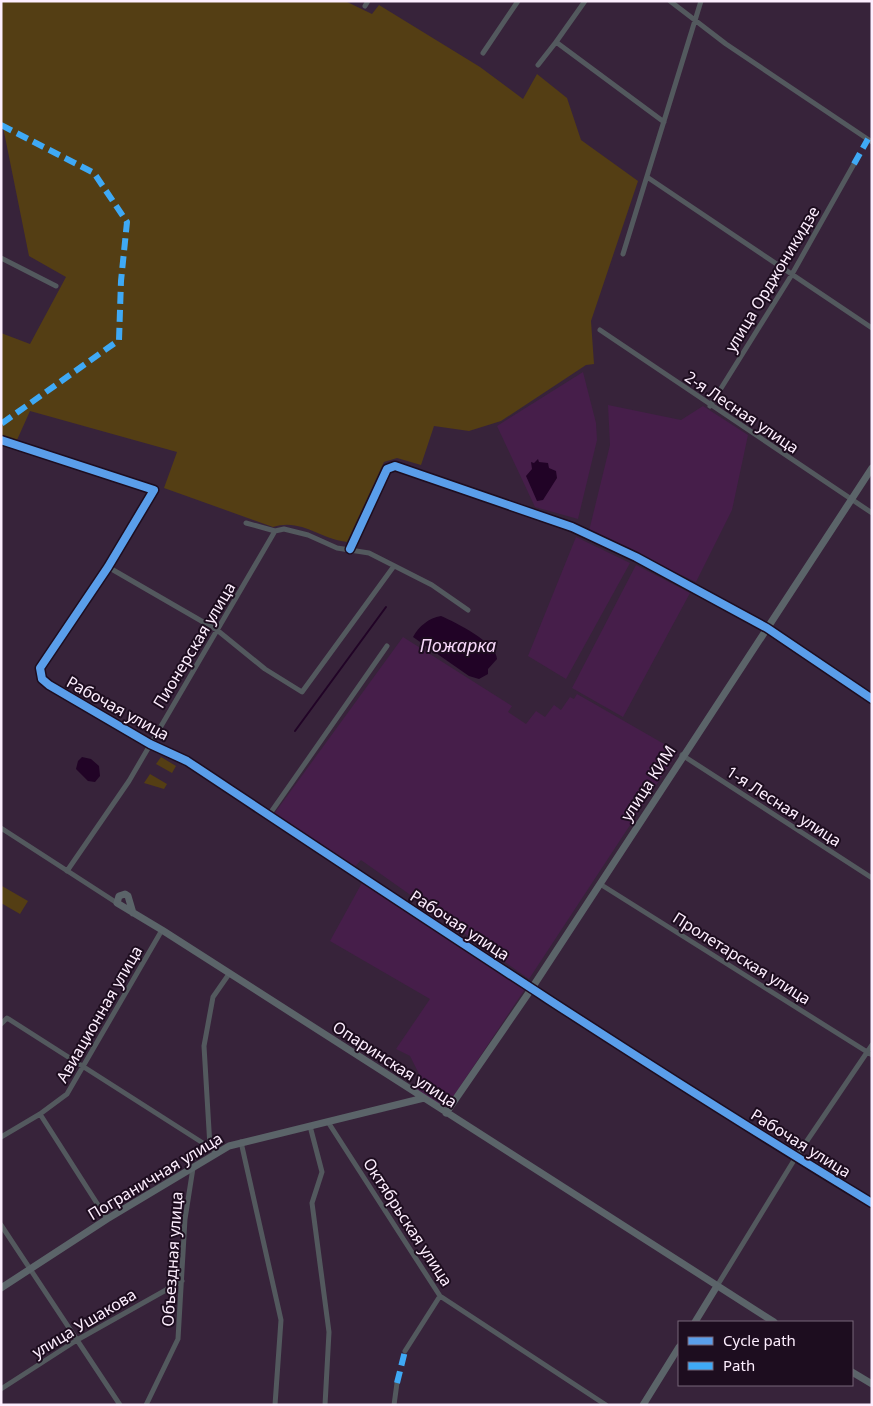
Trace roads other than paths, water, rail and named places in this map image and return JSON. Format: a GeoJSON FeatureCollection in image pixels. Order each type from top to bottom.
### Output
{"type":"FeatureCollection","features":[{"type":"Feature","properties":{"kind":"main road","name":"улица КИМ"},"geometry":{"type":"LineString","coordinates":[[446,1112],[532,988],[682,755],[872,468]]}},
{"type":"Feature","properties":{"kind":"main road"},"geometry":{"type":"LineString","coordinates":[[118,903],[119,896],[125,894],[130,900],[133,912]]}},
{"type":"Feature","properties":{"kind":"main road","name":"Опаринская улица"},"geometry":{"type":"LineString","coordinates":[[118,903],[772,1321]]}},
{"type":"Feature","properties":{"kind":"main road","name":"Пограничная улица"},"geometry":{"type":"LineString","coordinates":[[1,1288],[107,1219],[193,1168],[213,1150],[424,1098]]}},
{"type":"Feature","properties":{"kind":"main road"},"geometry":{"type":"LineString","coordinates":[[696,1321],[717,1286]]}},
{"type":"Feature","properties":{"kind":"main road"},"geometry":{"type":"LineString","coordinates":[[643,1405],[678,1349]]}},
{"type":"Feature","properties":{"kind":"main road"},"geometry":{"type":"LineString","coordinates":[[853,1373],[872,1384]]}},
{"type":"Feature","properties":{"kind":"street"},"geometry":{"type":"LineString","coordinates":[[483,54],[518,1]]}},
{"type":"Feature","properties":{"kind":"street"},"geometry":{"type":"LineString","coordinates":[[538,65],[585,1]]}},
{"type":"Feature","properties":{"kind":"street"},"geometry":{"type":"LineString","coordinates":[[670,1],[696,19],[726,44],[870,140],[872,132]]}},
{"type":"Feature","properties":{"kind":"street"},"geometry":{"type":"LineString","coordinates":[[623,254],[701,1]]}},
{"type":"Feature","properties":{"kind":"street"},"geometry":{"type":"LineString","coordinates":[[556,42],[664,122]]}},
{"type":"Feature","properties":{"kind":"street","name":"улица Орджоникидзе"},"geometry":{"type":"LineString","coordinates":[[710,406],[791,276],[854,164]]}},
{"type":"Feature","properties":{"kind":"street"},"geometry":{"type":"LineString","coordinates":[[647,177],[791,276],[872,328]]}},
{"type":"Feature","properties":{"kind":"street"},"geometry":{"type":"LineString","coordinates":[[1,258],[56,286]]}},
{"type":"Feature","properties":{"kind":"street","name":"2-я Лесная улица"},"geometry":{"type":"LineString","coordinates":[[600,330],[872,514]]}},
{"type":"Feature","properties":{"kind":"street"},"geometry":{"type":"LineString","coordinates":[[1,440],[154,490],[108,567],[217,630],[264,668],[302,692],[394,566]]}},
{"type":"Feature","properties":{"kind":"street"},"geometry":{"type":"LineString","coordinates":[[350,549],[387,469],[395,466],[572,527],[636,558],[767,628],[872,699]]}},
{"type":"Feature","properties":{"kind":"street"},"geometry":{"type":"LineString","coordinates":[[246,523],[275,531],[284,529],[308,534],[337,548],[369,553],[432,585],[468,610]]}},
{"type":"Feature","properties":{"kind":"street","name":"Пионерская улица"},"geometry":{"type":"LineString","coordinates":[[68,871],[129,781],[275,531]]}},
{"type":"Feature","properties":{"kind":"street","name":"Рабочая улица"},"geometry":{"type":"LineString","coordinates":[[108,567],[40,668],[42,679],[49,685],[150,744],[187,760],[532,988],[796,1157],[872,1203]]}},
{"type":"Feature","properties":{"kind":"street"},"geometry":{"type":"LineString","coordinates":[[269,815],[387,646]]}},
{"type":"Feature","properties":{"kind":"street","name":"1-я Лесная улица"},"geometry":{"type":"LineString","coordinates":[[682,755],[872,878]]}},
{"type":"Feature","properties":{"kind":"street","name":"Опаринская улица"},"geometry":{"type":"LineString","coordinates":[[1,828],[118,903]]}},
{"type":"Feature","properties":{"kind":"street","name":"Пролетарская улица"},"geometry":{"type":"LineString","coordinates":[[600,884],[869,1053]]}},
{"type":"Feature","properties":{"kind":"street","name":"Авиационная улица"},"geometry":{"type":"LineString","coordinates":[[1,1137],[40,1114],[67,1094],[116,1005],[162,930]]}},
{"type":"Feature","properties":{"kind":"street"},"geometry":{"type":"LineString","coordinates":[[213,1150],[204,1046],[213,997],[229,974]]}},
{"type":"Feature","properties":{"kind":"street"},"geometry":{"type":"LineString","coordinates":[[1,1024],[7,1018],[213,1150]]}},
{"type":"Feature","properties":{"kind":"street"},"geometry":{"type":"LineString","coordinates":[[717,1286],[796,1157],[869,1053],[872,1044]]}},
{"type":"Feature","properties":{"kind":"street"},"geometry":{"type":"LineString","coordinates":[[40,1114],[107,1219]]}},
{"type":"Feature","properties":{"kind":"street","name":"Октябрьская улица"},"geometry":{"type":"LineString","coordinates":[[328,1122],[440,1296],[606,1405]]}},
{"type":"Feature","properties":{"kind":"street"},"geometry":{"type":"LineString","coordinates":[[310,1126],[322,1172],[312,1203],[330,1332],[325,1405]]}},
{"type":"Feature","properties":{"kind":"street"},"geometry":{"type":"LineString","coordinates":[[241,1142],[281,1320],[275,1405]]}},
{"type":"Feature","properties":{"kind":"street","name":"Объездная улица"},"geometry":{"type":"LineString","coordinates":[[146,1405],[178,1339],[185,1219],[193,1168]]}},
{"type":"Feature","properties":{"kind":"street"},"geometry":{"type":"LineString","coordinates":[[1,1225],[120,1405]]}},
{"type":"Feature","properties":{"kind":"street","name":"улица Ушакова"},"geometry":{"type":"LineString","coordinates":[[1,1389],[77,1340],[182,1281]]}},
{"type":"Feature","properties":{"kind":"street"},"geometry":{"type":"LineString","coordinates":[[405,1351],[440,1296]]}},
{"type":"Feature","properties":{"kind":"street"},"geometry":{"type":"LineString","coordinates":[[394,1405],[397,1383]]}},
{"type":"Feature","properties":{"kind":"water"},"geometry":{"type":"Polygon","coordinates":[[[538,459],[539,462],[548,463],[549,468],[556,471],[557,478],[543,500],[537,501],[526,476],[532,469],[531,462],[534,463],[538,459]]]}},
{"type":"Feature","properties":{"kind":"water","name":"Пожарка"},"geometry":{"type":"Polygon","coordinates":[[[441,616],[474,634],[490,646],[497,659],[488,669],[488,674],[479,679],[469,676],[413,637],[425,623],[441,616]]]}},
{"type":"Feature","properties":{"kind":"water"},"geometry":{"type":"Polygon","coordinates":[[[82,757],[91,759],[99,766],[100,776],[95,782],[88,781],[76,769],[78,761],[82,757]]]}},
{"type":"Feature","properties":{"kind":"waterway"},"geometry":{"type":"LineString","coordinates":[[295,731],[386,607]]}}]}
